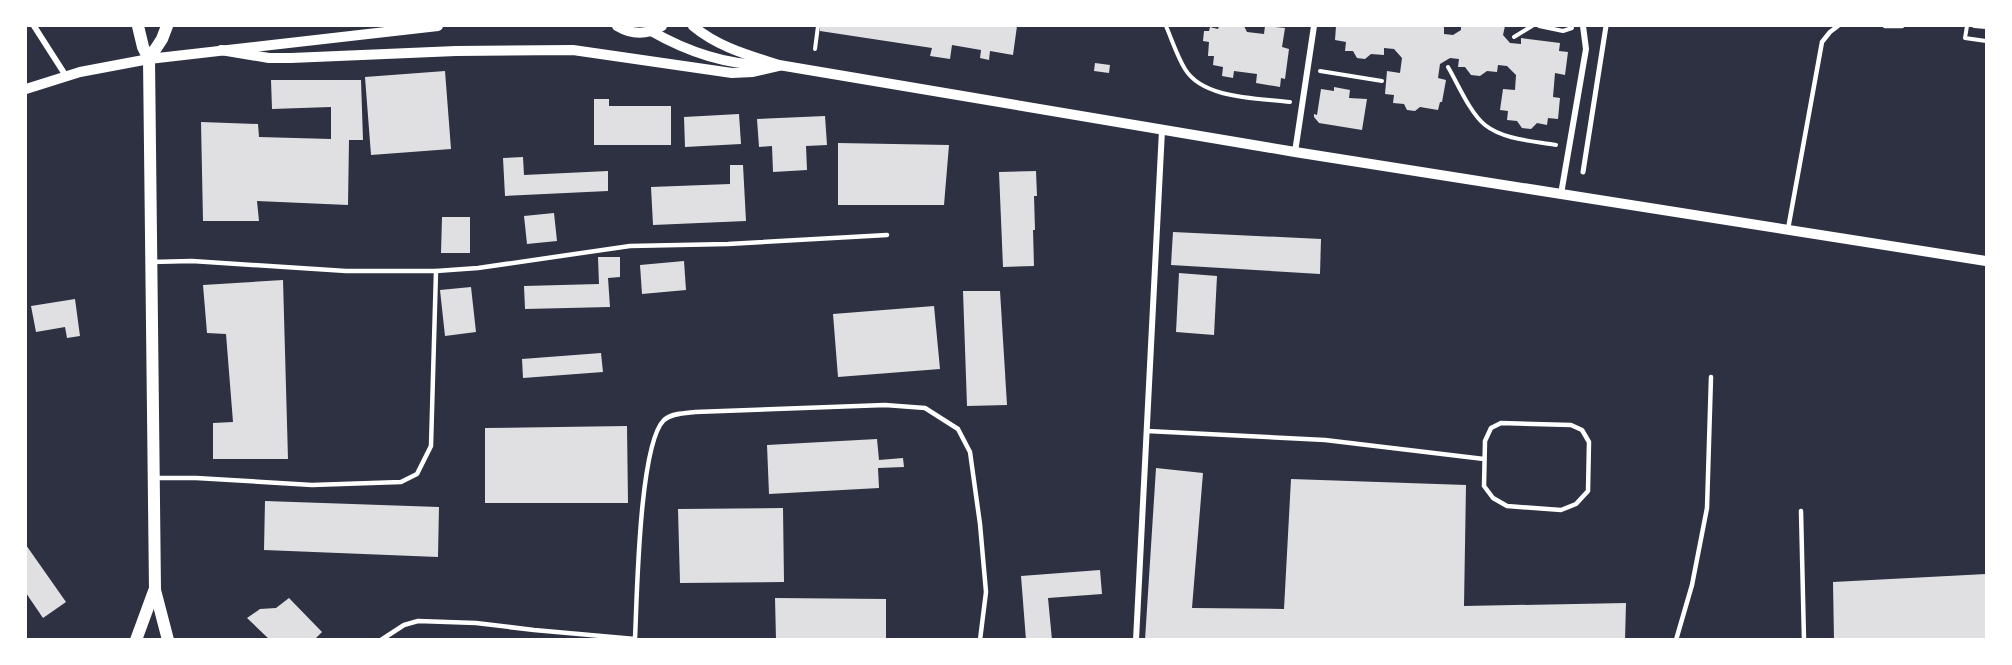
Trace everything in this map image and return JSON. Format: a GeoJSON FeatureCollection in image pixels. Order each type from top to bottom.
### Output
{"type":"FeatureCollection","features":[{"type":"Feature","properties":{"kind":"main road"},"geometry":{"type":"LineString","coordinates":[[138,26],[149,59],[155,590],[168,639]]}},
{"type":"Feature","properties":{"kind":"main road"},"geometry":{"type":"LineString","coordinates":[[149,59],[168,26]]}},
{"type":"Feature","properties":{"kind":"main road"},"geometry":{"type":"LineString","coordinates":[[136,639],[155,590]]}},
{"type":"Feature","properties":{"kind":"street"},"geometry":{"type":"LineString","coordinates":[[34,26],[66,76]]}},
{"type":"Feature","properties":{"kind":"street"},"geometry":{"type":"LineString","coordinates":[[26,88],[66,76],[149,59],[438,26]]}},
{"type":"Feature","properties":{"kind":"street"},"geometry":{"type":"LineString","coordinates":[[617,26],[635,33],[651,31],[662,26]]}},
{"type":"Feature","properties":{"kind":"street"},"geometry":{"type":"LineString","coordinates":[[693,26],[730,49],[779,65],[1295,152],[1986,261]]}},
{"type":"Feature","properties":{"kind":"street"},"geometry":{"type":"LineString","coordinates":[[1295,152],[1314,26]]}},
{"type":"Feature","properties":{"kind":"street"},"geometry":{"type":"LineString","coordinates":[[1561,194],[1586,49],[1583,26]]}},
{"type":"Feature","properties":{"kind":"street"},"geometry":{"type":"LineString","coordinates":[[1583,172],[1606,26]]}},
{"type":"Feature","properties":{"kind":"street"},"geometry":{"type":"LineString","coordinates":[[651,31],[685,48],[722,60],[779,65]]}},
{"type":"Feature","properties":{"kind":"street"},"geometry":{"type":"LineString","coordinates":[[221,50],[269,58],[432,51],[562,50],[611,54],[732,73],[753,72],[779,65]]}},
{"type":"Feature","properties":{"kind":"street"},"geometry":{"type":"LineString","coordinates":[[1137,639],[1162,130]]}},
{"type":"Feature","properties":{"kind":"lane"},"geometry":{"type":"LineString","coordinates":[[1788,230],[1822,42],[1838,26]]}},
{"type":"Feature","properties":{"kind":"lane"},"geometry":{"type":"LineString","coordinates":[[1885,26],[1902,26]]}},
{"type":"Feature","properties":{"kind":"lane"},"geometry":{"type":"LineString","coordinates":[[152,262],[192,261],[346,271],[436,271],[478,268],[630,246],[728,244],[886,235]]}},
{"type":"Feature","properties":{"kind":"lane"},"geometry":{"type":"LineString","coordinates":[[153,478],[196,478],[312,485],[401,482],[417,474],[431,446],[436,271]]}},
{"type":"Feature","properties":{"kind":"lane"},"geometry":{"type":"LineString","coordinates":[[1676,639],[1692,585],[1707,508],[1711,377]]}},
{"type":"Feature","properties":{"kind":"lane"},"geometry":{"type":"LineString","coordinates":[[381,639],[404,625],[418,621],[476,623],[636,639],[645,482],[656,431],[665,419],[674,415],[695,412],[885,405],[925,408],[958,429],[970,452],[986,592],[980,639]]}},
{"type":"Feature","properties":{"kind":"lane"},"geometry":{"type":"LineString","coordinates":[[1501,423],[1571,425],[1582,430],[1589,442],[1588,491],[1576,504],[1561,510],[1507,506],[1493,498],[1484,486],[1484,459],[1485,441],[1491,428],[1501,423]]}},
{"type":"Feature","properties":{"kind":"lane"},"geometry":{"type":"LineString","coordinates":[[1147,431],[1325,440],[1484,459]]}},
{"type":"Feature","properties":{"kind":"lane"},"geometry":{"type":"LineString","coordinates":[[1801,511],[1804,639]]}},
{"type":"Feature","properties":{"kind":"path"},"geometry":{"type":"LineString","coordinates":[[815,49],[818,26]]}},
{"type":"Feature","properties":{"kind":"path"},"geometry":{"type":"LineString","coordinates":[[1166,26],[1184,67],[1202,86],[1218,92],[1290,102]]}},
{"type":"Feature","properties":{"kind":"path"},"geometry":{"type":"LineString","coordinates":[[1514,37],[1532,26]]}},
{"type":"Feature","properties":{"kind":"path"},"geometry":{"type":"LineString","coordinates":[[1539,26],[1563,31],[1575,26]]}},
{"type":"Feature","properties":{"kind":"path"},"geometry":{"type":"LineString","coordinates":[[1967,26],[1965,38],[1986,41]]}},
{"type":"Feature","properties":{"kind":"path"},"geometry":{"type":"LineString","coordinates":[[1974,26],[1986,27]]}},
{"type":"Feature","properties":{"kind":"path"},"geometry":{"type":"LineString","coordinates":[[1448,67],[1475,114],[1486,126],[1507,135],[1569,147]]}},
{"type":"Feature","properties":{"kind":"path"},"geometry":{"type":"LineString","coordinates":[[1307,69],[1382,81]]}},
{"type":"Feature","properties":{"kind":"building"},"geometry":{"type":"Polygon","coordinates":[[[820,26],[1017,26],[1013,55],[990,51],[989,60],[980,58],[981,50],[952,45],[950,59],[930,56],[932,48],[820,31],[820,26]]]}},
{"type":"Feature","properties":{"kind":"building"},"geometry":{"type":"Polygon","coordinates":[[[1219,26],[1244,26],[1247,32],[1264,34],[1265,26],[1285,28],[1282,47],[1289,49],[1285,79],[1281,78],[1280,87],[1256,83],[1257,74],[1234,71],[1233,78],[1222,76],[1223,67],[1213,65],[1214,56],[1208,56],[1209,42],[1203,41],[1204,31],[1209,31],[1210,27],[1218,29],[1219,26]]]}},
{"type":"Feature","properties":{"kind":"building"},"geometry":{"type":"Polygon","coordinates":[[[1336,26],[1444,26],[1444,34],[1453,35],[1461,30],[1461,26],[1505,26],[1503,35],[1510,43],[1521,44],[1521,38],[1560,43],[1559,51],[1568,52],[1565,75],[1555,73],[1553,97],[1560,98],[1558,119],[1548,118],[1547,125],[1537,123],[1531,129],[1522,128],[1517,121],[1507,120],[1508,111],[1500,110],[1503,89],[1515,90],[1516,75],[1507,66],[1498,65],[1497,72],[1487,71],[1480,76],[1471,75],[1465,67],[1458,67],[1459,59],[1450,58],[1440,64],[1438,78],[1446,80],[1442,102],[1438,110],[1420,107],[1415,111],[1407,110],[1404,104],[1393,103],[1394,95],[1385,94],[1387,71],[1400,73],[1402,58],[1394,49],[1384,48],[1384,55],[1371,54],[1365,59],[1357,58],[1353,51],[1345,51],[1346,42],[1335,40],[1336,26]]]}},
{"type":"Feature","properties":{"kind":"building"},"geometry":{"type":"Polygon","coordinates":[[[1095,63],[1110,65],[1109,73],[1094,71],[1095,63]]]}},
{"type":"Feature","properties":{"kind":"building"},"geometry":{"type":"Polygon","coordinates":[[[445,71],[451,149],[371,155],[365,77],[445,71]]]}},
{"type":"Feature","properties":{"kind":"building"},"geometry":{"type":"Polygon","coordinates":[[[271,80],[361,80],[363,140],[349,140],[348,205],[257,201],[259,221],[203,221],[201,122],[258,124],[259,137],[331,139],[331,107],[272,109],[271,80]]]}},
{"type":"Feature","properties":{"kind":"building"},"geometry":{"type":"Polygon","coordinates":[[[1334,87],[1350,90],[1349,98],[1367,99],[1362,130],[1319,123],[1314,117],[1314,114],[1317,115],[1321,89],[1334,91],[1334,87]]]}},
{"type":"Feature","properties":{"kind":"building"},"geometry":{"type":"Polygon","coordinates":[[[594,99],[609,99],[609,106],[671,106],[671,145],[594,145],[594,99]]]}},
{"type":"Feature","properties":{"kind":"building"},"geometry":{"type":"Polygon","coordinates":[[[739,114],[741,144],[685,147],[684,117],[739,114]]]}},
{"type":"Feature","properties":{"kind":"building"},"geometry":{"type":"Polygon","coordinates":[[[825,116],[827,145],[806,146],[807,170],[773,172],[772,146],[759,147],[757,119],[825,116]]]}},
{"type":"Feature","properties":{"kind":"building"},"geometry":{"type":"Polygon","coordinates":[[[838,143],[949,145],[944,205],[838,205],[838,143]]]}},
{"type":"Feature","properties":{"kind":"building"},"geometry":{"type":"Polygon","coordinates":[[[523,157],[524,175],[608,171],[608,191],[505,196],[503,158],[523,157]]]}},
{"type":"Feature","properties":{"kind":"building"},"geometry":{"type":"Polygon","coordinates":[[[730,165],[743,165],[746,221],[653,225],[651,187],[730,184],[730,165]]]}},
{"type":"Feature","properties":{"kind":"building"},"geometry":{"type":"Polygon","coordinates":[[[1036,171],[1034,266],[1003,267],[999,172],[1036,171]]]}},
{"type":"Feature","properties":{"kind":"building"},"geometry":{"type":"Polygon","coordinates":[[[554,213],[557,241],[527,244],[524,216],[554,213]]]}},
{"type":"Feature","properties":{"kind":"building"},"geometry":{"type":"Polygon","coordinates":[[[442,217],[470,217],[470,253],[441,253],[442,217]]]}},
{"type":"Feature","properties":{"kind":"building"},"geometry":{"type":"Polygon","coordinates":[[[1173,232],[1321,239],[1320,274],[1171,265],[1173,232]]]}},
{"type":"Feature","properties":{"kind":"building"},"geometry":{"type":"Polygon","coordinates":[[[598,257],[620,257],[620,277],[608,278],[610,307],[525,309],[524,286],[599,284],[598,257]]]}},
{"type":"Feature","properties":{"kind":"building"},"geometry":{"type":"Polygon","coordinates":[[[684,261],[686,290],[642,294],[640,265],[684,261]]]}},
{"type":"Feature","properties":{"kind":"building"},"geometry":{"type":"Polygon","coordinates":[[[1179,273],[1217,276],[1214,335],[1176,332],[1179,273]]]}},
{"type":"Feature","properties":{"kind":"building"},"geometry":{"type":"Polygon","coordinates":[[[283,280],[288,459],[213,459],[213,423],[233,422],[226,334],[207,333],[203,285],[283,280]]]}},
{"type":"Feature","properties":{"kind":"building"},"geometry":{"type":"Polygon","coordinates":[[[471,287],[476,332],[445,336],[440,290],[471,287]]]}},
{"type":"Feature","properties":{"kind":"building"},"geometry":{"type":"Polygon","coordinates":[[[963,291],[1000,291],[1007,405],[967,406],[963,291]]]}},
{"type":"Feature","properties":{"kind":"building"},"geometry":{"type":"Polygon","coordinates":[[[75,299],[80,336],[67,338],[65,327],[36,332],[31,306],[75,299]]]}},
{"type":"Feature","properties":{"kind":"building"},"geometry":{"type":"Polygon","coordinates":[[[934,306],[940,369],[838,377],[833,314],[934,306]]]}},
{"type":"Feature","properties":{"kind":"building"},"geometry":{"type":"Polygon","coordinates":[[[601,353],[603,372],[523,378],[522,359],[601,353]]]}},
{"type":"Feature","properties":{"kind":"building"},"geometry":{"type":"Polygon","coordinates":[[[627,426],[628,503],[485,503],[485,428],[627,426]]]}},
{"type":"Feature","properties":{"kind":"building"},"geometry":{"type":"Polygon","coordinates":[[[877,439],[879,460],[903,458],[904,467],[878,468],[879,488],[769,494],[767,445],[877,439]]]}},
{"type":"Feature","properties":{"kind":"building"},"geometry":{"type":"Polygon","coordinates":[[[1156,468],[1203,473],[1192,608],[1284,609],[1291,479],[1466,485],[1464,606],[1626,603],[1625,640],[1145,640],[1156,468]]]}},
{"type":"Feature","properties":{"kind":"building"},"geometry":{"type":"Polygon","coordinates":[[[265,501],[439,507],[438,557],[264,550],[265,501]]]}},
{"type":"Feature","properties":{"kind":"building"},"geometry":{"type":"Polygon","coordinates":[[[783,508],[784,582],[680,583],[678,509],[783,508]]]}},
{"type":"Feature","properties":{"kind":"building"},"geometry":{"type":"Polygon","coordinates":[[[26,545],[66,602],[43,618],[26,593],[26,545]]]}},
{"type":"Feature","properties":{"kind":"building"},"geometry":{"type":"Polygon","coordinates":[[[1100,570],[1102,594],[1048,598],[1052,640],[1026,640],[1021,576],[1100,570]]]}},
{"type":"Feature","properties":{"kind":"building"},"geometry":{"type":"Polygon","coordinates":[[[1986,574],[1986,640],[1834,640],[1833,582],[1986,574]]]}},
{"type":"Feature","properties":{"kind":"building"},"geometry":{"type":"Polygon","coordinates":[[[289,598],[322,632],[314,640],[270,640],[247,618],[260,609],[276,608],[289,598]]]}},
{"type":"Feature","properties":{"kind":"building"},"geometry":{"type":"Polygon","coordinates":[[[775,598],[886,599],[886,640],[776,640],[775,598]]]}}]}
